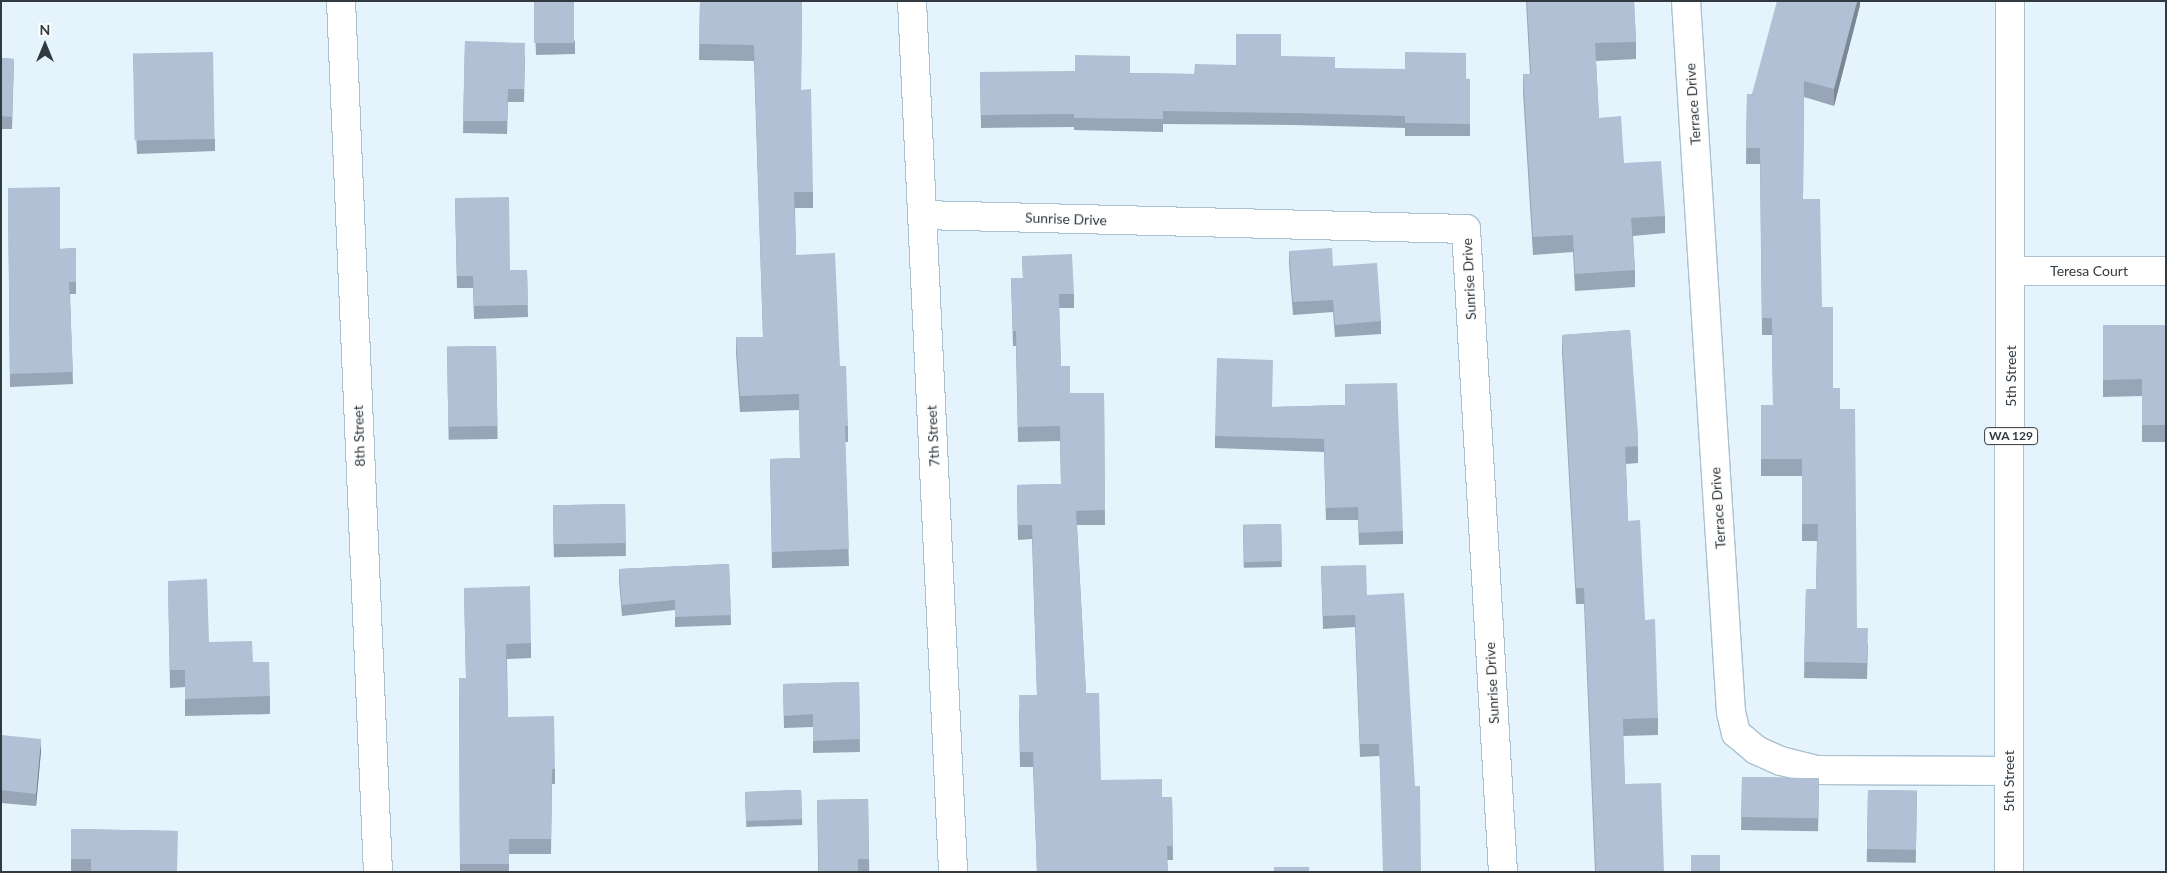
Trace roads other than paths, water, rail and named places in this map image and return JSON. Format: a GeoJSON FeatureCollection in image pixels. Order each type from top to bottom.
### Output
{"type":"FeatureCollection","features":[{"type":"Feature","properties":{"kind":"street","name":"8th Street"},"geometry":{"type":"LineString","coordinates":[[341,1],[378,872]]}},
{"type":"Feature","properties":{"kind":"street","name":"7th Street"},"geometry":{"type":"LineString","coordinates":[[912,1],[953,872]]}},
{"type":"Feature","properties":{"kind":"street","name":"Terrace Drive"},"geometry":{"type":"LineString","coordinates":[[1686,1],[1731,712],[1736,733],[1764,754],[1816,770],[2009,771]]}},
{"type":"Feature","properties":{"kind":"street","name":"5th Street"},"geometry":{"type":"LineString","coordinates":[[2009,872],[2012,271],[2010,1]]}},
{"type":"Feature","properties":{"kind":"street","name":"Sunrise Drive"},"geometry":{"type":"LineString","coordinates":[[922,215],[1466,229],[1503,872]]}},
{"type":"Feature","properties":{"kind":"street","name":"Teresa Court"},"geometry":{"type":"LineString","coordinates":[[2012,271],[2166,271]]}}]}
